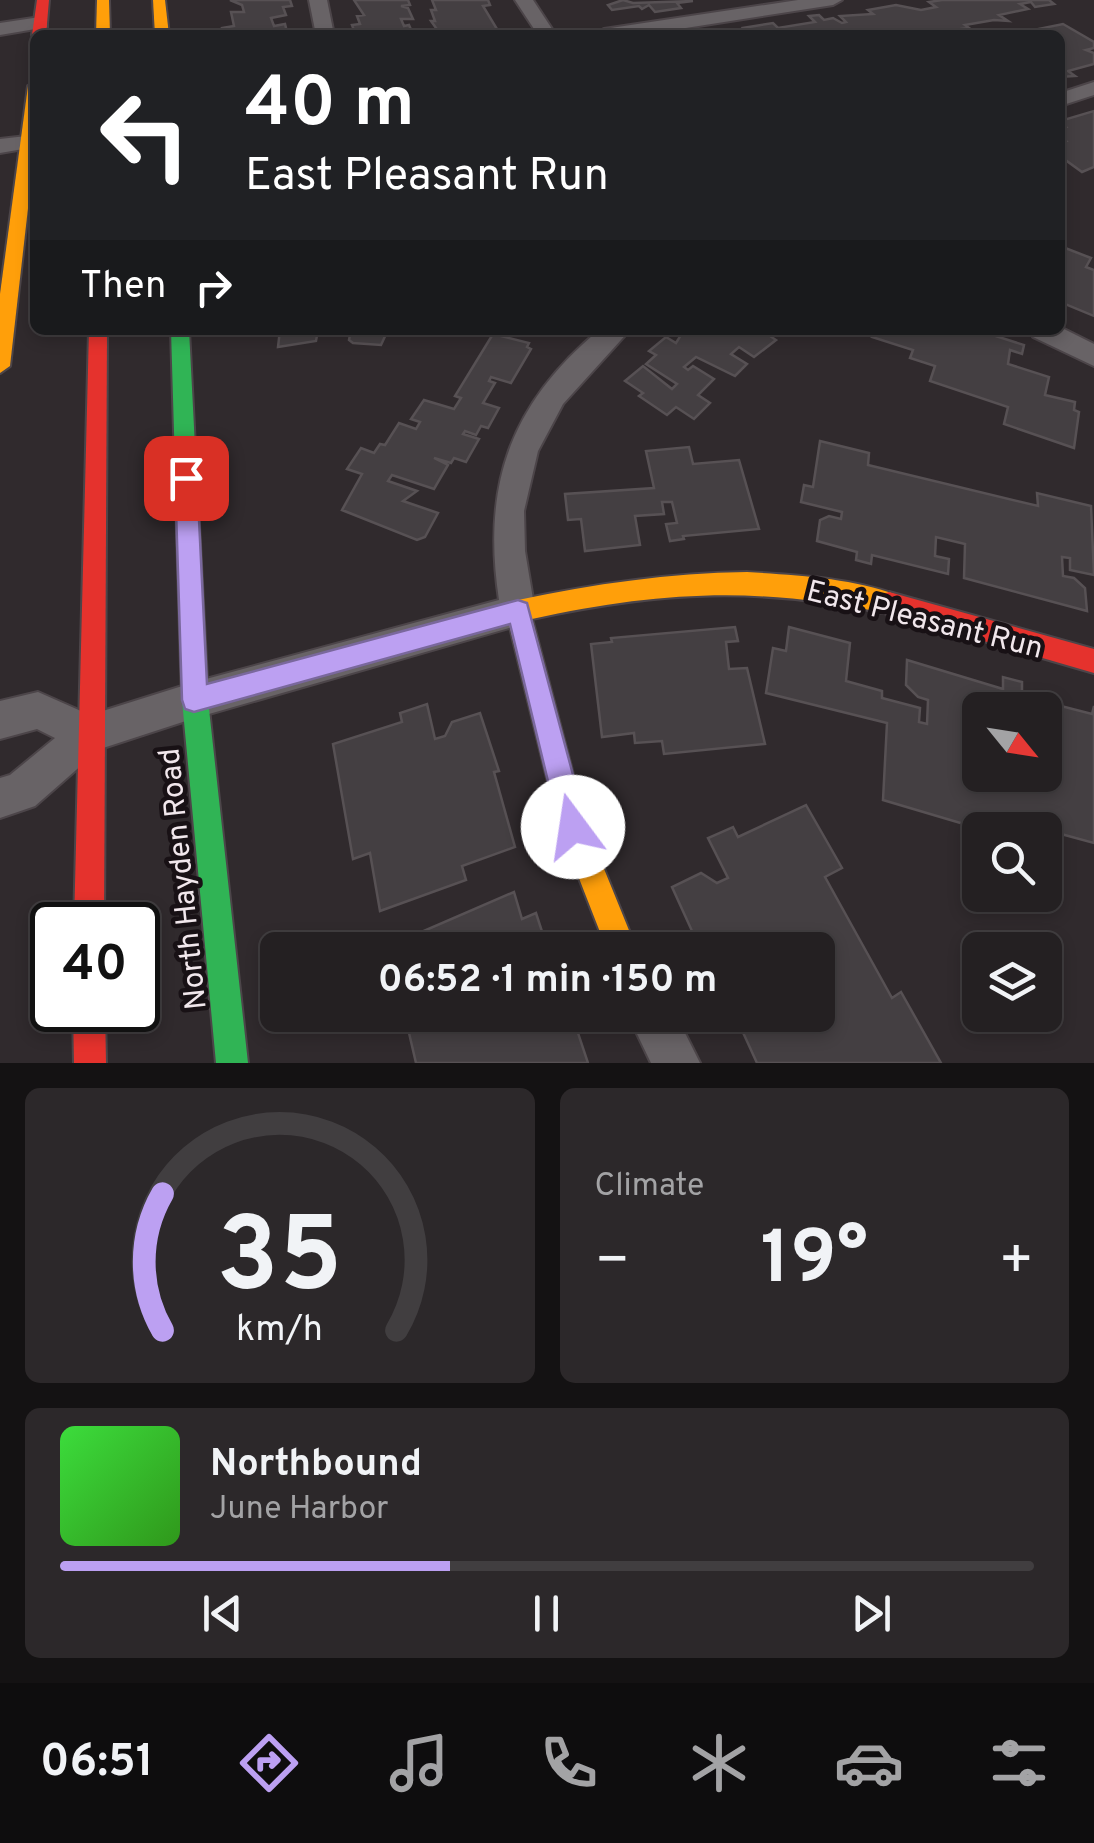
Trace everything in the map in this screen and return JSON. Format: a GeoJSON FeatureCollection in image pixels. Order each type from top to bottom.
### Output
{"type":"FeatureCollection","features":[{"type":"Feature","properties":{"kind":"main road"},"geometry":{"type":"LineString","coordinates":[[103,30],[104,0]]}},
{"type":"Feature","properties":{"kind":"main road"},"geometry":{"type":"LineString","coordinates":[[159,0],[162,30]]}},
{"type":"Feature","properties":{"kind":"main road"},"geometry":{"type":"LineString","coordinates":[[0,366],[3,310],[30,147]]}},
{"type":"Feature","properties":{"kind":"main road"},"geometry":{"type":"LineString","coordinates":[[88,902],[98,335]]}},
{"type":"Feature","properties":{"kind":"main road","name":"North Hayden Road"},"geometry":{"type":"LineString","coordinates":[[180,335],[194,700],[232,1063]]}},
{"type":"Feature","properties":{"kind":"main road","name":"East Pleasant Run"},"geometry":{"type":"LineString","coordinates":[[518,611],[633,585],[732,580],[838,592],[1094,661]]}},
{"type":"Feature","properties":{"kind":"main road"},"geometry":{"type":"LineString","coordinates":[[518,611],[573,827],[615,932]]}},
{"type":"Feature","properties":{"kind":"main road"},"geometry":{"type":"LineString","coordinates":[[89,1032],[90,1063]]}},
{"type":"Feature","properties":{"kind":"street"},"geometry":{"type":"LineString","coordinates":[[318,0],[323,30]]}},
{"type":"Feature","properties":{"kind":"street"},"geometry":{"type":"LineString","coordinates":[[524,0],[544,30]]}},
{"type":"Feature","properties":{"kind":"street"},"geometry":{"type":"LineString","coordinates":[[628,30],[738,7],[833,0]]}},
{"type":"Feature","properties":{"kind":"street"},"geometry":{"type":"LineString","coordinates":[[0,29],[40,19]]}},
{"type":"Feature","properties":{"kind":"street"},"geometry":{"type":"LineString","coordinates":[[1065,98],[1094,88]]}},
{"type":"Feature","properties":{"kind":"street"},"geometry":{"type":"LineString","coordinates":[[0,146],[30,141]]}},
{"type":"Feature","properties":{"kind":"street"},"geometry":{"type":"LineString","coordinates":[[518,611],[508,540],[518,462],[565,379],[611,335]]}},
{"type":"Feature","properties":{"kind":"street"},"geometry":{"type":"LineString","coordinates":[[1053,335],[1094,356]]}},
{"type":"Feature","properties":{"kind":"street","name":"East Pleasant Run"},"geometry":{"type":"LineString","coordinates":[[0,798],[21,792],[89,734],[194,700],[518,611]]}},
{"type":"Feature","properties":{"kind":"street"},"geometry":{"type":"LineString","coordinates":[[0,720],[38,710],[89,734]]}},
{"type":"Feature","properties":{"kind":"street"},"geometry":{"type":"LineString","coordinates":[[660,1032],[676,1063]]}},
{"type":"Feature","properties":{"kind":"building"},"geometry":{"type":"Polygon","coordinates":[[[230,0],[290,0],[292,6],[283,7],[286,15],[271,18],[274,26],[285,24],[286,30],[222,30],[234,26],[231,12],[244,12],[242,5],[230,0]]]}},
{"type":"Feature","properties":{"kind":"building"},"geometry":{"type":"Polygon","coordinates":[[[354,0],[408,0],[410,5],[401,6],[408,8],[413,19],[401,19],[411,30],[354,30],[352,25],[360,24],[357,16],[364,15],[354,0]]]}},
{"type":"Feature","properties":{"kind":"building"},"geometry":{"type":"Polygon","coordinates":[[[432,0],[488,0],[490,5],[483,6],[498,30],[437,30],[431,21],[435,21],[431,10],[436,10],[432,0]]]}},
{"type":"Feature","properties":{"kind":"building"},"geometry":{"type":"Polygon","coordinates":[[[623,0],[693,1],[677,3],[681,8],[655,12],[649,5],[642,9],[639,6],[612,10],[608,5],[623,0]]]}},
{"type":"Feature","properties":{"kind":"building"},"geometry":{"type":"Polygon","coordinates":[[[1049,0],[1054,4],[1020,4],[1028,9],[999,15],[1008,21],[994,20],[954,30],[743,28],[815,22],[809,16],[819,15],[824,20],[833,18],[842,23],[846,22],[840,16],[873,14],[868,10],[896,5],[921,10],[936,7],[929,2],[1049,0]]]}},
{"type":"Feature","properties":{"kind":"building"},"geometry":{"type":"Polygon","coordinates":[[[1063,24],[1094,42],[1094,48],[1086,50],[1094,53],[1094,64],[1068,71],[1075,76],[1065,77],[1065,30],[1038,29],[1063,24]]]}},
{"type":"Feature","properties":{"kind":"building"},"geometry":{"type":"Polygon","coordinates":[[[1094,111],[1094,167],[1082,172],[1065,160],[1065,120],[1094,111]]]}},
{"type":"Feature","properties":{"kind":"building"},"geometry":{"type":"Polygon","coordinates":[[[1065,248],[1091,258],[1086,267],[1094,270],[1094,316],[1065,304],[1065,248]]]}},
{"type":"Feature","properties":{"kind":"building"},"geometry":{"type":"Polygon","coordinates":[[[279,335],[317,335],[316,341],[278,347],[279,335]]]}},
{"type":"Feature","properties":{"kind":"building"},"geometry":{"type":"Polygon","coordinates":[[[350,335],[386,335],[381,345],[349,340],[350,335]]]}},
{"type":"Feature","properties":{"kind":"building"},"geometry":{"type":"Polygon","coordinates":[[[492,335],[529,343],[527,347],[531,349],[511,383],[491,377],[489,381],[495,383],[483,403],[499,408],[488,428],[481,426],[476,435],[465,431],[463,434],[479,439],[466,462],[434,458],[448,465],[434,489],[392,475],[388,481],[417,491],[403,501],[438,513],[425,537],[417,540],[342,510],[362,474],[347,469],[361,448],[374,453],[380,444],[385,445],[399,423],[416,429],[420,422],[411,419],[424,400],[454,409],[461,398],[455,396],[492,335]]]}},
{"type":"Feature","properties":{"kind":"building"},"geometry":{"type":"Polygon","coordinates":[[[681,335],[768,335],[776,340],[754,357],[739,347],[731,354],[747,364],[735,376],[696,357],[684,367],[688,370],[693,366],[714,379],[698,395],[710,403],[694,419],[676,407],[667,415],[625,381],[643,366],[672,389],[677,384],[646,364],[656,355],[649,351],[666,337],[676,343],[681,335]]]}},
{"type":"Feature","properties":{"kind":"building"},"geometry":{"type":"Polygon","coordinates":[[[993,335],[1024,345],[1022,354],[1010,350],[1008,364],[1049,377],[1045,395],[1075,402],[1074,410],[1079,412],[1074,448],[1004,424],[1008,407],[930,381],[935,366],[910,358],[913,350],[872,337],[993,335]]]}},
{"type":"Feature","properties":{"kind":"building"},"geometry":{"type":"Polygon","coordinates":[[[820,441],[869,453],[868,465],[1038,506],[1037,493],[1091,506],[1094,575],[1070,570],[1070,558],[1062,557],[1063,576],[1074,578],[1085,588],[1087,611],[964,578],[965,544],[936,537],[935,556],[949,559],[948,574],[872,555],[871,564],[856,560],[857,552],[817,541],[820,520],[829,516],[841,519],[842,512],[801,502],[804,485],[813,487],[820,441]]]}},
{"type":"Feature","properties":{"kind":"building"},"geometry":{"type":"Polygon","coordinates":[[[689,447],[693,464],[739,460],[759,529],[683,536],[684,539],[670,541],[666,524],[677,523],[672,502],[662,502],[664,514],[635,516],[640,545],[585,551],[581,519],[568,520],[565,494],[654,488],[646,451],[689,447]]]}},
{"type":"Feature","properties":{"kind":"building"},"geometry":{"type":"Polygon","coordinates":[[[735,627],[738,641],[726,642],[729,669],[747,668],[765,744],[664,754],[662,741],[635,743],[634,733],[602,737],[591,644],[612,642],[611,638],[735,627]]]}},
{"type":"Feature","properties":{"kind":"building"},"geometry":{"type":"Polygon","coordinates":[[[789,627],[850,643],[846,681],[882,691],[882,698],[920,708],[919,722],[927,724],[928,700],[918,697],[906,685],[907,660],[1003,689],[1003,677],[1022,682],[1022,692],[962,692],[962,792],[1062,792],[1062,706],[1092,714],[1094,706],[1094,843],[1062,834],[1062,812],[962,812],[962,823],[883,800],[887,723],[766,693],[773,648],[786,651],[789,627]]]}},
{"type":"Feature","properties":{"kind":"building"},"geometry":{"type":"Polygon","coordinates":[[[427,704],[435,739],[445,736],[452,722],[480,713],[499,771],[494,772],[515,847],[462,866],[466,880],[380,911],[370,853],[353,859],[333,744],[402,722],[400,713],[427,704]]]}},
{"type":"Feature","properties":{"kind":"building"},"geometry":{"type":"Polygon","coordinates":[[[806,805],[842,868],[825,877],[892,998],[901,992],[941,1063],[757,1063],[743,1032],[835,1032],[835,932],[692,932],[672,887],[701,873],[717,883],[728,878],[708,838],[733,827],[738,837],[806,805]]]}},
{"type":"Feature","properties":{"kind":"building"},"geometry":{"type":"Polygon","coordinates":[[[514,892],[522,919],[536,913],[542,932],[421,932],[514,892]]]}},
{"type":"Feature","properties":{"kind":"building"},"geometry":{"type":"Polygon","coordinates":[[[409,1032],[578,1032],[588,1063],[416,1063],[409,1032]]]}},
{"type":"Feature","properties":{"kind":"traffic: fast"},"geometry":{"type":"LineString","coordinates":[[180,335],[195,700],[232,1063]]}},
{"type":"Feature","properties":{"kind":"traffic: slow"},"geometry":{"type":"LineString","coordinates":[[103,0],[103,30]]}},
{"type":"Feature","properties":{"kind":"traffic: slow"},"geometry":{"type":"LineString","coordinates":[[159,0],[162,30]]}},
{"type":"Feature","properties":{"kind":"traffic: slow"},"geometry":{"type":"LineString","coordinates":[[0,366],[30,126]]}},
{"type":"Feature","properties":{"kind":"traffic: slow"},"geometry":{"type":"LineString","coordinates":[[615,932],[573,827],[518,611],[614,592],[703,583],[793,586],[889,603]]}},
{"type":"Feature","properties":{"kind":"traffic: jam"},"geometry":{"type":"LineString","coordinates":[[40,30],[43,0]]}},
{"type":"Feature","properties":{"kind":"traffic: jam"},"geometry":{"type":"LineString","coordinates":[[89,902],[98,335]]}},
{"type":"Feature","properties":{"kind":"traffic: jam"},"geometry":{"type":"LineString","coordinates":[[889,603],[1094,661]]}},
{"type":"Feature","properties":{"kind":"traffic: jam"},"geometry":{"type":"LineString","coordinates":[[89,1032],[90,1063]]}},
{"type":"Feature","properties":{"kind":"route"},"geometry":{"type":"LineString","coordinates":[[186,478],[194,700],[518,611],[573,827]]}}]}
